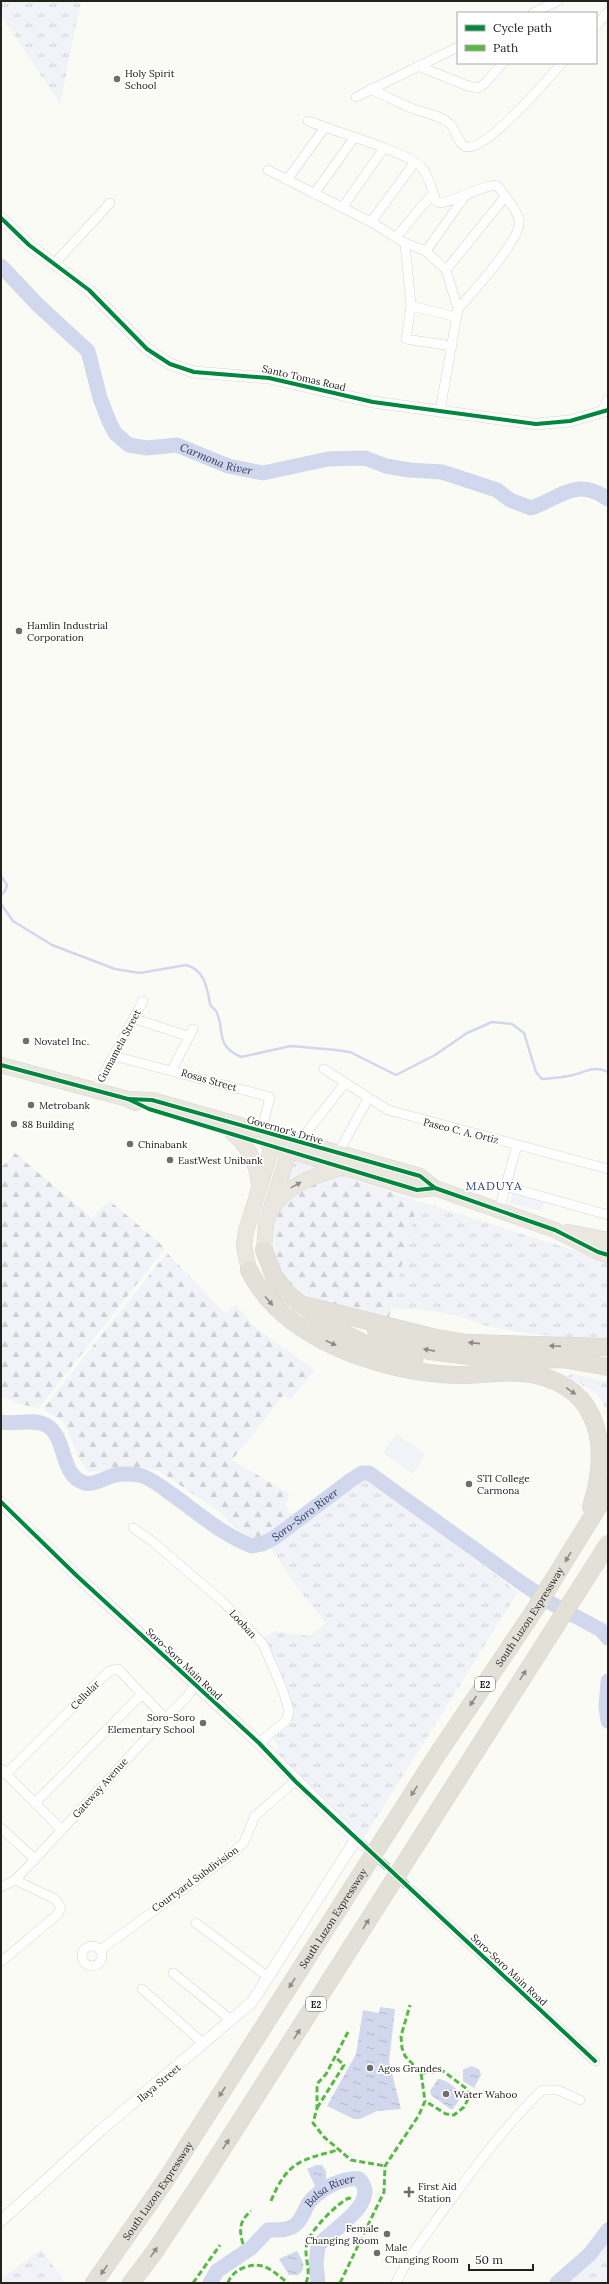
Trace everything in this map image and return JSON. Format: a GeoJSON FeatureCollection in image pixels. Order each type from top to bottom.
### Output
{"type":"FeatureCollection","features":[{"type":"Feature","properties":{"kind":"highway","name":"Governor's Drive"},"geometry":{"type":"LineString","coordinates":[[1,1064],[128,1099],[149,1109],[233,1134],[294,1145],[341,1160],[416,1190],[435,1188],[554,1230],[598,1252],[608,1255]]}},
{"type":"Feature","properties":{"kind":"highway","name":"Governor's Drive"},"geometry":{"type":"LineString","coordinates":[[128,1099],[152,1100],[261,1132],[274,1141]]}},
{"type":"Feature","properties":{"kind":"highway"},"geometry":{"type":"LineString","coordinates":[[233,1134],[244,1143],[251,1153],[256,1167],[259,1188]]}},
{"type":"Feature","properties":{"kind":"highway"},"geometry":{"type":"LineString","coordinates":[[274,1141],[244,1238],[249,1270],[266,1298],[289,1321],[303,1330],[364,1358],[397,1368],[451,1375],[536,1375],[561,1371],[608,1378]]}},
{"type":"Feature","properties":{"kind":"highway"},"geometry":{"type":"LineString","coordinates":[[294,1145],[269,1212],[264,1232],[264,1250],[269,1267],[286,1292],[330,1326],[343,1334],[397,1356],[457,1367],[484,1366],[509,1361],[562,1359],[608,1367]]}},
{"type":"Feature","properties":{"kind":"highway"},"geometry":{"type":"LineString","coordinates":[[269,1212],[278,1199],[292,1187],[315,1176],[341,1160]]}},
{"type":"Feature","properties":{"kind":"highway","name":"Governor's Drive"},"geometry":{"type":"LineString","coordinates":[[554,1230],[608,1240]]}},
{"type":"Feature","properties":{"kind":"highway"},"geometry":{"type":"LineString","coordinates":[[300,1304],[351,1315],[403,1330],[467,1343],[608,1347]]}},
{"type":"Feature","properties":{"kind":"highway"},"geometry":{"type":"LineString","coordinates":[[351,1315],[404,1344],[430,1351],[509,1361]]}},
{"type":"Feature","properties":{"kind":"highway"},"geometry":{"type":"LineString","coordinates":[[536,1375],[555,1382],[576,1394],[589,1408],[599,1431],[601,1449],[600,1472],[596,1493],[582,1532]]}},
{"type":"Feature","properties":{"kind":"highway","name":"South Luzon Expressway"},"geometry":{"type":"LineString","coordinates":[[94,2283],[165,2181],[431,1765],[553,1582],[608,1491]]}},
{"type":"Feature","properties":{"kind":"highway","name":"E2"},"geometry":{"type":"LineString","coordinates":[[131,2283],[153,2254],[265,2083],[557,1621],[608,1544]]}},
{"type":"Feature","properties":{"kind":"highway"},"geometry":{"type":"LineString","coordinates":[[582,1583],[608,1561]]}},
{"type":"Feature","properties":{"kind":"street"},"geometry":{"type":"LineString","coordinates":[[535,12],[557,2]]}},
{"type":"Feature","properties":{"kind":"street"},"geometry":{"type":"LineString","coordinates":[[547,12],[557,2]]}},
{"type":"Feature","properties":{"kind":"street"},"geometry":{"type":"LineString","coordinates":[[597,25],[608,12]]}},
{"type":"Feature","properties":{"kind":"street"},"geometry":{"type":"LineString","coordinates":[[356,97],[457,48]]}},
{"type":"Feature","properties":{"kind":"street"},"geometry":{"type":"LineString","coordinates":[[418,66],[468,86],[478,88],[484,84],[502,64]]}},
{"type":"Feature","properties":{"kind":"street"},"geometry":{"type":"LineString","coordinates":[[370,89],[411,108],[441,118],[451,125],[461,144],[467,147],[473,146],[494,133],[523,106],[561,64]]}},
{"type":"Feature","properties":{"kind":"street"},"geometry":{"type":"LineString","coordinates":[[308,121],[384,148],[415,162],[422,168],[433,193],[440,203],[495,185],[506,197],[519,219],[518,231],[508,249],[458,313]]}},
{"type":"Feature","properties":{"kind":"street"},"geometry":{"type":"LineString","coordinates":[[287,180],[325,127]]}},
{"type":"Feature","properties":{"kind":"street"},"geometry":{"type":"LineString","coordinates":[[314,194],[354,138]]}},
{"type":"Feature","properties":{"kind":"street"},"geometry":{"type":"LineString","coordinates":[[342,208],[384,148]]}},
{"type":"Feature","properties":{"kind":"street"},"geometry":{"type":"LineString","coordinates":[[371,222],[415,162]]}},
{"type":"Feature","properties":{"kind":"street"},"geometry":{"type":"LineString","coordinates":[[268,170],[371,222],[397,236],[405,243],[426,252],[446,270],[458,313],[445,376],[440,411]]}},
{"type":"Feature","properties":{"kind":"street"},"geometry":{"type":"LineString","coordinates":[[397,236],[433,193]]}},
{"type":"Feature","properties":{"kind":"street"},"geometry":{"type":"LineString","coordinates":[[426,252],[465,196]]}},
{"type":"Feature","properties":{"kind":"street"},"geometry":{"type":"LineString","coordinates":[[446,270],[506,197]]}},
{"type":"Feature","properties":{"kind":"street"},"geometry":{"type":"LineString","coordinates":[[54,264],[110,203]]}},
{"type":"Feature","properties":{"kind":"street","name":"Santo Tomas Road"},"geometry":{"type":"LineString","coordinates":[[1,218],[54,264],[89,290],[148,349],[170,364],[194,372],[270,378],[372,402],[536,424],[570,421],[605,410]]}},
{"type":"Feature","properties":{"kind":"street"},"geometry":{"type":"LineString","coordinates":[[405,243],[411,306],[406,339],[452,346]]}},
{"type":"Feature","properties":{"kind":"street"},"geometry":{"type":"LineString","coordinates":[[411,306],[458,313]]}},
{"type":"Feature","properties":{"kind":"street"},"geometry":{"type":"LineString","coordinates":[[605,410],[608,399]]}},
{"type":"Feature","properties":{"kind":"street","name":"Gumamela Street"},"geometry":{"type":"LineString","coordinates":[[95,1090],[135,1019],[143,1001]]}},
{"type":"Feature","properties":{"kind":"street"},"geometry":{"type":"LineString","coordinates":[[135,1019],[190,1033],[172,1070]]}},
{"type":"Feature","properties":{"kind":"street","name":"Rosas Street"},"geometry":{"type":"LineString","coordinates":[[114,1056],[172,1070],[270,1097],[261,1132]]}},
{"type":"Feature","properties":{"kind":"street","name":"Paseo C. A. Ortiz"},"geometry":{"type":"LineString","coordinates":[[324,1069],[368,1099],[388,1110],[608,1170]]}},
{"type":"Feature","properties":{"kind":"street"},"geometry":{"type":"LineString","coordinates":[[294,1145],[306,1133],[345,1083]]}},
{"type":"Feature","properties":{"kind":"street"},"geometry":{"type":"LineString","coordinates":[[341,1160],[368,1099]]}},
{"type":"Feature","properties":{"kind":"street"},"geometry":{"type":"LineString","coordinates":[[499,1210],[516,1145]]}},
{"type":"Feature","properties":{"kind":"street"},"geometry":{"type":"LineString","coordinates":[[505,1186],[608,1215]]}},
{"type":"Feature","properties":{"kind":"street","name":"Soro-Soro Main Road"},"geometry":{"type":"LineString","coordinates":[[1,1502],[195,1685],[259,1743],[295,1781],[360,1842],[299,1929]]}},
{"type":"Feature","properties":{"kind":"street","name":"Looban"},"geometry":{"type":"LineString","coordinates":[[133,1528],[152,1541],[223,1602],[262,1644],[282,1688],[289,1710],[287,1720],[259,1743]]}},
{"type":"Feature","properties":{"kind":"street","name":"Cellular"},"geometry":{"type":"LineString","coordinates":[[4,1772],[109,1671],[118,1669],[165,1718]]}},
{"type":"Feature","properties":{"kind":"street","name":"Gateway Avenue"},"geometry":{"type":"LineString","coordinates":[[1,1887],[14,1880],[35,1859],[165,1718],[176,1709],[195,1685]]}},
{"type":"Feature","properties":{"kind":"street"},"geometry":{"type":"LineString","coordinates":[[35,1802],[142,1694]]}},
{"type":"Feature","properties":{"kind":"street"},"geometry":{"type":"LineString","coordinates":[[4,1772],[62,1830]]}},
{"type":"Feature","properties":{"kind":"street","name":"Courtyard Subdivision"},"geometry":{"type":"LineString","coordinates":[[100,1950],[232,1854],[244,1842],[255,1816],[295,1781]]}},
{"type":"Feature","properties":{"kind":"street"},"geometry":{"type":"LineString","coordinates":[[1,1828],[35,1859]]}},
{"type":"Feature","properties":{"kind":"street"},"geometry":{"type":"LineString","coordinates":[[1,1962],[58,1914],[61,1908],[55,1899],[14,1880]]}},
{"type":"Feature","properties":{"kind":"street","name":"Soro-Soro Main Road"},"geometry":{"type":"LineString","coordinates":[[413,1891],[595,2061]]}},
{"type":"Feature","properties":{"kind":"street"},"geometry":{"type":"LineString","coordinates":[[196,1923],[268,1977]]}},
{"type":"Feature","properties":{"kind":"street","name":"Ilaya Street"},"geometry":{"type":"LineString","coordinates":[[1,2221],[101,2130],[252,2002],[299,1929]]}},
{"type":"Feature","properties":{"kind":"street"},"geometry":{"type":"LineString","coordinates":[[173,1973],[231,2020]]}},
{"type":"Feature","properties":{"kind":"street"},"geometry":{"type":"LineString","coordinates":[[142,1989],[204,2044]]}},
{"type":"Feature","properties":{"kind":"street"},"geometry":{"type":"LineString","coordinates":[[396,2283],[430,2229],[491,2145],[542,2090],[558,2090],[580,2100]]}},
{"type":"Feature","properties":{"kind":"green space"},"geometry":{"type":"Polygon","coordinates":[[[1,1],[81,1],[60,104],[1,15],[1,1]]]}},
{"type":"Feature","properties":{"kind":"green space"},"geometry":{"type":"Polygon","coordinates":[[[15,1153],[92,1218],[109,1200],[165,1248],[39,1408],[19,1404],[1,1396],[1,1168],[15,1153]]]}},
{"type":"Feature","properties":{"kind":"green space"},"geometry":{"type":"Polygon","coordinates":[[[292,1155],[324,1165],[298,1174],[282,1183],[292,1155]]]}},
{"type":"Feature","properties":{"kind":"green space"},"geometry":{"type":"Polygon","coordinates":[[[342,1176],[418,1201],[389,1317],[338,1307],[314,1298],[292,1284],[279,1266],[274,1243],[274,1231],[280,1208],[286,1199],[290,1195],[304,1188],[342,1176]]]}},
{"type":"Feature","properties":{"kind":"green space"},"geometry":{"type":"Polygon","coordinates":[[[513,1190],[545,1199],[541,1211],[510,1203],[513,1190]]]}},
{"type":"Feature","properties":{"kind":"green space"},"geometry":{"type":"Polygon","coordinates":[[[418,1201],[608,1261],[608,1339],[532,1334],[487,1326],[444,1313],[426,1310],[391,1309],[418,1201]]]}},
{"type":"Feature","properties":{"kind":"green space"},"geometry":{"type":"Polygon","coordinates":[[[167,1253],[225,1313],[236,1305],[256,1328],[315,1370],[290,1400],[284,1395],[232,1460],[290,1494],[286,1505],[292,1516],[266,1536],[253,1540],[239,1532],[220,1512],[159,1471],[138,1467],[89,1472],[81,1462],[64,1422],[43,1409],[167,1253]]]}},
{"type":"Feature","properties":{"kind":"green space"},"geometry":{"type":"Polygon","coordinates":[[[573,1374],[608,1382],[608,1411],[596,1393],[567,1376],[573,1374]]]}},
{"type":"Feature","properties":{"kind":"green space"},"geometry":{"type":"Polygon","coordinates":[[[396,1434],[426,1454],[413,1474],[383,1453],[396,1434]]]}},
{"type":"Feature","properties":{"kind":"green space"},"geometry":{"type":"Polygon","coordinates":[[[366,1478],[518,1592],[364,1838],[273,1755],[280,1747],[270,1736],[289,1720],[263,1638],[275,1631],[309,1636],[326,1623],[302,1594],[270,1547],[355,1484],[366,1478]]]}},
{"type":"Feature","properties":{"kind":"green space"},"geometry":{"type":"Polygon","coordinates":[[[608,2230],[608,2283],[557,2283],[590,2254],[608,2230]]]}},
{"type":"Feature","properties":{"kind":"green space"},"geometry":{"type":"Polygon","coordinates":[[[41,2249],[66,2283],[1,2283],[1,2279],[41,2249]]]}},
{"type":"Feature","properties":{"kind":"water","name":"Agos Grandes"},"geometry":{"type":"Polygon","coordinates":[[[380,2007],[395,2009],[389,2062],[401,2109],[377,2111],[360,2119],[354,2119],[327,2106],[356,2054],[363,2010],[379,2013],[380,2007]]]}},
{"type":"Feature","properties":{"kind":"water"},"geometry":{"type":"Polygon","coordinates":[[[471,2066],[479,2069],[481,2075],[474,2088],[463,2081],[463,2070],[471,2066]]]}},
{"type":"Feature","properties":{"kind":"water","name":"Water Wahoo"},"geometry":{"type":"Polygon","coordinates":[[[438,2079],[452,2085],[462,2096],[453,2109],[450,2109],[431,2095],[430,2091],[438,2079]]]}},
{"type":"Feature","properties":{"kind":"water"},"geometry":{"type":"Polygon","coordinates":[[[316,2165],[322,2165],[326,2171],[326,2181],[315,2186],[307,2169],[316,2165]]]}},
{"type":"Feature","properties":{"kind":"water"},"geometry":{"type":"Polygon","coordinates":[[[297,2251],[303,2264],[303,2269],[298,2275],[289,2275],[279,2259],[297,2251]]]}},
{"type":"Feature","properties":{"kind":"waterway","name":"Carmona River"},"geometry":{"type":"LineString","coordinates":[[1,266],[38,305],[88,351],[100,398],[109,421],[115,433],[129,445],[147,448],[177,445],[228,466],[263,473],[328,459],[365,458],[386,466],[409,470],[442,472],[497,490],[510,500],[531,508],[569,491],[578,489],[597,493],[608,499]]}},
{"type":"Feature","properties":{"kind":"waterway"},"geometry":{"type":"LineString","coordinates":[[1,876],[7,885],[5,891],[1,895]]}},
{"type":"Feature","properties":{"kind":"waterway"},"geometry":{"type":"LineString","coordinates":[[1,904],[13,921],[52,945],[115,969],[140,973],[186,965],[192,967],[204,980],[210,1004],[216,1011],[219,1018],[223,1041],[232,1052],[241,1057],[291,1046],[336,1050],[350,1052],[396,1075],[435,1055],[467,1033],[492,1022],[512,1024],[524,1033],[536,1072],[542,1079],[574,1075],[593,1069],[608,1072]]}},
{"type":"Feature","properties":{"kind":"waterway","name":"Soro-Soro River"},"geometry":{"type":"LineString","coordinates":[[1,1422],[35,1422],[46,1425],[57,1437],[69,1469],[74,1476],[84,1483],[93,1483],[120,1474],[143,1476],[159,1485],[230,1536],[252,1546],[262,1544],[274,1538],[351,1480],[362,1473],[369,1473],[516,1579],[551,1603],[601,1630],[608,1638]]}},
{"type":"Feature","properties":{"kind":"waterway","name":"Soro-Soro River"},"geometry":{"type":"LineString","coordinates":[[608,1681],[606,1707],[608,1721]]}},
{"type":"Feature","properties":{"kind":"waterway","name":"Balsa River"},"geometry":{"type":"LineString","coordinates":[[210,2283],[217,2271],[251,2248],[268,2230],[285,2229],[295,2225],[312,2199],[324,2189],[338,2182],[359,2179],[364,2188],[364,2197],[359,2207],[352,2216],[318,2246],[316,2263],[318,2283]]}},
{"type":"Feature","properties":{"kind":"waterway","name":"Soro-Soro River"},"geometry":{"type":"LineString","coordinates":[[557,2283],[590,2254],[608,2230]]}},
{"type":"Feature","properties":{"kind":"tunnel"},"geometry":{"type":"LineString","coordinates":[[371,1852],[413,1891]]}},
{"type":"Feature","properties":{"kind":"marked path"},"geometry":{"type":"LineString","coordinates":[[340,2283],[384,2192],[385,2166],[419,2115],[425,2101],[421,2073],[405,2056],[402,2048],[401,2036],[410,2005]]}},
{"type":"Feature","properties":{"kind":"marked path"},"geometry":{"type":"LineString","coordinates":[[348,2032],[326,2074],[317,2084],[317,2108],[313,2123],[324,2137],[351,2160],[385,2166]]}},
{"type":"Feature","properties":{"kind":"marked path"},"geometry":{"type":"LineString","coordinates":[[317,2108],[344,2065],[335,2057]]}},
{"type":"Feature","properties":{"kind":"marked path"},"geometry":{"type":"LineString","coordinates":[[421,2073],[443,2071],[467,2089],[470,2095],[464,2107],[454,2115],[446,2114],[425,2101]]}},
{"type":"Feature","properties":{"kind":"marked path"},"geometry":{"type":"LineString","coordinates":[[271,2201],[277,2188],[289,2170],[304,2160],[338,2150]]}},
{"type":"Feature","properties":{"kind":"marked path"},"geometry":{"type":"LineString","coordinates":[[306,2283],[308,2278],[306,2248],[309,2238],[318,2225],[338,2205],[349,2198],[353,2200]]}},
{"type":"Feature","properties":{"kind":"marked path"},"geometry":{"type":"LineString","coordinates":[[243,2244],[241,2226],[244,2218],[251,2211]]}},
{"type":"Feature","properties":{"kind":"marked path"},"geometry":{"type":"LineString","coordinates":[[193,2283],[220,2245]]}},
{"type":"Feature","properties":{"kind":"marked path"},"geometry":{"type":"LineString","coordinates":[[228,2283],[232,2276],[238,2271],[243,2268],[257,2265],[267,2268],[288,2283]]}},
{"type":"Feature","properties":{"kind":"cycle path"},"geometry":{"type":"LineString","coordinates":[[1,218],[29,245],[89,290],[147,349],[170,364],[194,372],[269,378],[373,402],[536,424],[570,421],[608,410]]}},
{"type":"Feature","properties":{"kind":"cycle path"},"geometry":{"type":"LineString","coordinates":[[1,1065],[128,1099],[149,1109],[417,1190],[435,1188]]}},
{"type":"Feature","properties":{"kind":"cycle path"},"geometry":{"type":"LineString","coordinates":[[128,1099],[152,1100],[420,1176],[435,1188],[555,1230],[598,1252],[608,1255]]}},
{"type":"Feature","properties":{"kind":"cycle path"},"geometry":{"type":"LineString","coordinates":[[1,1502],[77,1576],[259,1743],[295,1781],[595,2061]]}},
{"type":"Feature","properties":{"kind":"place","name":"Holy Spirit School"},"geometry":{"type":"Point","coordinates":[117,79]}},
{"type":"Feature","properties":{"kind":"place","name":"Hamlin Industrial Corporation"},"geometry":{"type":"Point","coordinates":[19,631]}},
{"type":"Feature","properties":{"kind":"place","name":"Novatel Inc."},"geometry":{"type":"Point","coordinates":[26,1041]}},
{"type":"Feature","properties":{"kind":"place","name":"Metrobank"},"geometry":{"type":"Point","coordinates":[31,1105]}},
{"type":"Feature","properties":{"kind":"place","name":"88 Building"},"geometry":{"type":"Point","coordinates":[14,1124]}},
{"type":"Feature","properties":{"kind":"place","name":"Chinabank"},"geometry":{"type":"Point","coordinates":[130,1144]}},
{"type":"Feature","properties":{"kind":"place","name":"EastWest Unibank"},"geometry":{"type":"Point","coordinates":[170,1160]}},
{"type":"Feature","properties":{"kind":"place","name":"STI College Carmona"},"geometry":{"type":"Point","coordinates":[469,1484]}},
{"type":"Feature","properties":{"kind":"place","name":"Soro-Soro Elementary School"},"geometry":{"type":"Point","coordinates":[203,1723]}},
{"type":"Feature","properties":{"kind":"place","name":"Agos Grandes"},"geometry":{"type":"Point","coordinates":[370,2068]}},
{"type":"Feature","properties":{"kind":"place","name":"Water Wahoo"},"geometry":{"type":"Point","coordinates":[446,2094]}},
{"type":"Feature","properties":{"kind":"place","name":"First Aid Station"},"geometry":{"type":"Point","coordinates":[409,2192]}},
{"type":"Feature","properties":{"kind":"place","name":"Female Changing Room"},"geometry":{"type":"Point","coordinates":[387,2234]}},
{"type":"Feature","properties":{"kind":"place","name":"Male Changing Room"},"geometry":{"type":"Point","coordinates":[377,2253]}},
{"type":"Feature","properties":{"kind":"district","name":"MADUYA"},"geometry":{"type":"Point","coordinates":[494,1185]}}]}
